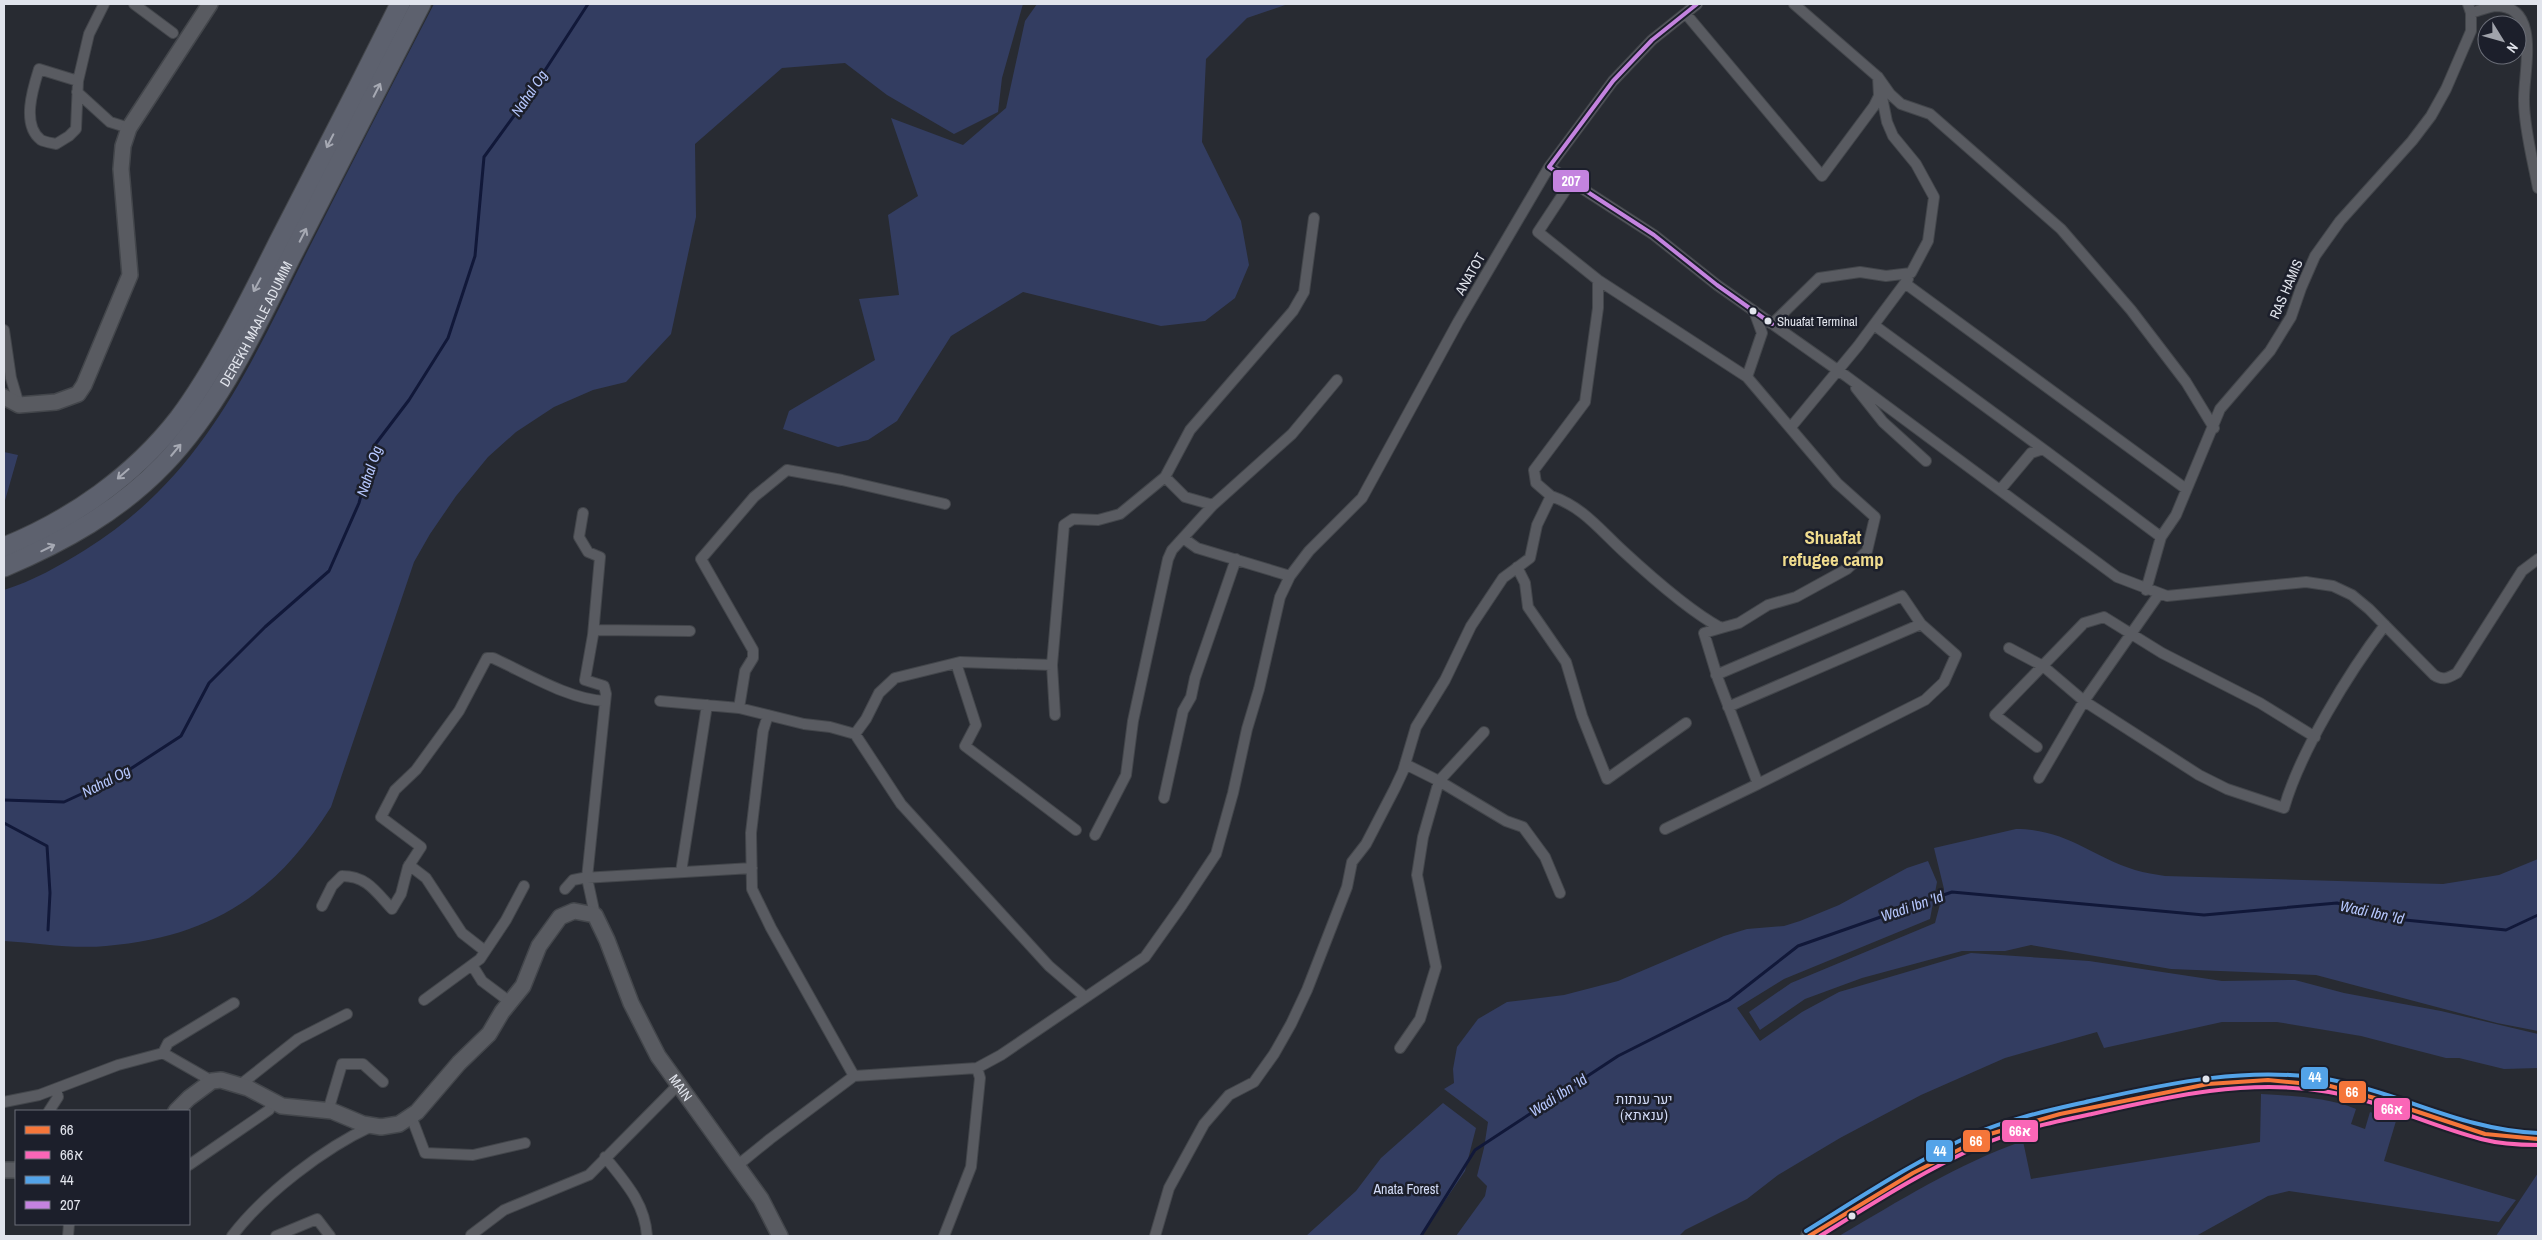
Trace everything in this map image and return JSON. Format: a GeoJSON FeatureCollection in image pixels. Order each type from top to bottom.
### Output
{"type":"FeatureCollection","features":[{"type":"Feature","properties":{"kind":"highway","name":"DEREKH MAALE ADUMIM"},"geometry":{"type":"LineString","coordinates":[[4,547],[25,538],[91,501],[131,468],[178,418],[200,386],[256,286],[400,4]]}},
{"type":"Feature","properties":{"kind":"highway","name":"DEREKH MAALE ADUMIM"},"geometry":{"type":"LineString","coordinates":[[4,567],[50,548],[111,511],[164,464],[206,414],[263,314],[421,4]]}},
{"type":"Feature","properties":{"kind":"street"},"geometry":{"type":"LineString","coordinates":[[78,81],[39,69],[31,94],[31,111],[33,130],[42,141],[56,144],[76,129],[78,81],[89,34],[104,4]]}},
{"type":"Feature","properties":{"kind":"street"},"geometry":{"type":"LineString","coordinates":[[134,4],[173,33]]}},
{"type":"Feature","properties":{"kind":"street"},"geometry":{"type":"LineString","coordinates":[[4,397],[19,405],[56,402],[78,394],[84,385],[106,328],[118,306],[130,275],[121,169],[123,146],[129,128],[210,4]]}},
{"type":"Feature","properties":{"kind":"street","name":"ANATOT"},"geometry":{"type":"LineString","coordinates":[[977,1068],[1001,1055],[1145,956],[1216,854],[1233,793],[1280,597],[1290,576],[1309,551],[1362,498],[1458,322],[1548,167],[1614,81],[1652,40],[1698,4]]}},
{"type":"Feature","properties":{"kind":"street"},"geometry":{"type":"LineString","coordinates":[[1794,4],[1878,78],[1890,94],[1901,104],[1930,114],[2061,229],[2131,310],[2186,382],[2214,428]]}},
{"type":"Feature","properties":{"kind":"street"},"geometry":{"type":"LineString","coordinates":[[2469,9],[2495,6],[2508,7],[2518,14],[2525,25],[2528,43],[2524,102],[2538,188]]}},
{"type":"Feature","properties":{"kind":"street","name":"RAS HAMIS"},"geometry":{"type":"LineString","coordinates":[[2146,590],[2161,537],[2176,515],[2214,428],[2220,409],[2270,351],[2291,317],[2315,256],[2340,221],[2412,141],[2431,116],[2467,45],[2471,31],[2469,9]]}},
{"type":"Feature","properties":{"kind":"street"},"geometry":{"type":"LineString","coordinates":[[1686,14],[1822,176],[1874,106],[1879,96],[1878,78]]}},
{"type":"Feature","properties":{"kind":"street"},"geometry":{"type":"LineString","coordinates":[[1791,427],[1842,373],[1874,325],[1906,284],[1928,241],[1934,197],[1916,164],[1893,136],[1887,122],[1878,78]]}},
{"type":"Feature","properties":{"kind":"street"},"geometry":{"type":"LineString","coordinates":[[77,92],[110,122],[129,128]]}},
{"type":"Feature","properties":{"kind":"street"},"geometry":{"type":"LineString","coordinates":[[1548,167],[1654,235],[1717,285],[1842,373],[2116,577],[2146,590],[2167,596],[2213,593],[2306,582],[2333,586],[2352,595],[2385,625],[2434,676],[2440,679],[2448,678],[2457,673],[2522,570],[2538,559]]}},
{"type":"Feature","properties":{"kind":"street"},"geometry":{"type":"LineString","coordinates":[[1571,182],[1538,232],[1598,280],[1747,377],[1837,484],[1875,517],[1867,551],[1847,569],[1796,597],[1768,605],[1739,623],[1704,633],[1716,675],[1758,784]]}},
{"type":"Feature","properties":{"kind":"street"},"geometry":{"type":"LineString","coordinates":[[1055,715],[1052,665],[1064,525],[1073,520],[1098,520],[1120,514],[1165,477],[1190,430],[1293,311],[1304,292],[1314,218]]}},
{"type":"Feature","properties":{"kind":"street"},"geometry":{"type":"LineString","coordinates":[[1772,324],[1819,278],[1860,272],[1886,276],[1911,273]]}},
{"type":"Feature","properties":{"kind":"street"},"geometry":{"type":"LineString","coordinates":[[1598,280],[1598,308],[1584,402],[1534,470],[1536,482],[1551,496],[1566,501],[1596,523],[1623,551],[1705,620],[1721,628]]}},
{"type":"Feature","properties":{"kind":"street"},"geometry":{"type":"LineString","coordinates":[[1906,284],[2186,489]]}},
{"type":"Feature","properties":{"kind":"street"},"geometry":{"type":"LineString","coordinates":[[1747,377],[1762,333],[1754,311]]}},
{"type":"Feature","properties":{"kind":"street"},"geometry":{"type":"LineString","coordinates":[[1874,325],[2161,537]]}},
{"type":"Feature","properties":{"kind":"street"},"geometry":{"type":"LineString","coordinates":[[4,330],[11,378],[19,405]]}},
{"type":"Feature","properties":{"kind":"street"},"geometry":{"type":"LineString","coordinates":[[1842,373],[1883,422],[1926,461]]}},
{"type":"Feature","properties":{"kind":"street"},"geometry":{"type":"LineString","coordinates":[[1095,835],[1126,775],[1133,720],[1168,559],[1172,550],[1213,505],[1292,434],[1337,380]]}},
{"type":"Feature","properties":{"kind":"street"},"geometry":{"type":"LineString","coordinates":[[2000,490],[2032,453],[2043,449]]}},
{"type":"Feature","properties":{"kind":"street"},"geometry":{"type":"LineString","coordinates":[[739,708],[746,671],[753,658],[753,650],[701,559],[754,497],[787,470],[842,480],[945,504]]}},
{"type":"Feature","properties":{"kind":"street"},"geometry":{"type":"LineString","coordinates":[[1165,477],[1185,497],[1213,505]]}},
{"type":"Feature","properties":{"kind":"street"},"geometry":{"type":"LineString","coordinates":[[1155,1236],[1169,1188],[1204,1124],[1229,1095],[1254,1082],[1274,1054],[1291,1024],[1307,990],[1347,887],[1352,862],[1370,836],[1405,764],[1416,727],[1445,680],[1471,626],[1503,578],[1530,558],[1537,526],[1551,496]]}},
{"type":"Feature","properties":{"kind":"street"},"geometry":{"type":"LineString","coordinates":[[583,513],[579,537],[588,552],[600,557],[594,630],[585,680],[604,686],[605,701],[587,878],[598,921]]}},
{"type":"Feature","properties":{"kind":"street"},"geometry":{"type":"LineString","coordinates":[[1183,538],[1197,548],[1290,576]]}},
{"type":"Feature","properties":{"kind":"street"},"geometry":{"type":"LineString","coordinates":[[1164,798],[1183,711],[1191,697],[1194,678],[1236,559]]}},
{"type":"Feature","properties":{"kind":"street"},"geometry":{"type":"LineString","coordinates":[[1517,567],[1525,582],[1528,607],[1566,662],[1582,716],[1607,779],[1686,723]]}},
{"type":"Feature","properties":{"kind":"street"},"geometry":{"type":"LineString","coordinates":[[2039,778],[2084,701],[2129,634],[2159,594]]}},
{"type":"Feature","properties":{"kind":"street"},"geometry":{"type":"LineString","coordinates":[[1664,829],[1925,700],[1944,682],[1956,655],[1921,624],[1902,596],[1716,675]]}},
{"type":"Feature","properties":{"kind":"street"},"geometry":{"type":"LineString","coordinates":[[2036,747],[1995,715],[2084,623],[2104,617],[2129,634],[2218,683],[2260,703],[2315,737]]}},
{"type":"Feature","properties":{"kind":"street"},"geometry":{"type":"LineString","coordinates":[[1728,707],[1921,624]]}},
{"type":"Feature","properties":{"kind":"street"},"geometry":{"type":"LineString","coordinates":[[2009,648],[2043,666],[2084,701],[2199,775],[2227,789],[2284,808],[2288,793],[2315,737],[2385,625]]}},
{"type":"Feature","properties":{"kind":"street"},"geometry":{"type":"LineString","coordinates":[[594,630],[690,631]]}},
{"type":"Feature","properties":{"kind":"street"},"geometry":{"type":"LineString","coordinates":[[322,906],[332,886],[342,876],[356,876],[372,887],[392,909],[401,894],[409,865],[421,847],[381,817],[395,790],[416,770],[459,711],[487,658],[493,658],[571,693],[605,701]]}},
{"type":"Feature","properties":{"kind":"street"},"geometry":{"type":"LineString","coordinates":[[855,734],[866,719],[879,693],[895,678],[956,663],[1052,665]]}},
{"type":"Feature","properties":{"kind":"street"},"geometry":{"type":"LineString","coordinates":[[956,663],[976,725],[965,746],[1076,830]]}},
{"type":"Feature","properties":{"kind":"street"},"geometry":{"type":"LineString","coordinates":[[660,700],[739,708],[855,734],[901,804],[1049,966],[1085,997]]}},
{"type":"Feature","properties":{"kind":"street"},"geometry":{"type":"LineString","coordinates":[[681,872],[708,705]]}},
{"type":"Feature","properties":{"kind":"street"},"geometry":{"type":"LineString","coordinates":[[768,715],[763,731],[751,833],[752,889],[854,1076]]}},
{"type":"Feature","properties":{"kind":"street"},"geometry":{"type":"LineString","coordinates":[[1400,1048],[1420,1019],[1436,967],[1417,875],[1423,836],[1439,781],[1484,732]]}},
{"type":"Feature","properties":{"kind":"street"},"geometry":{"type":"LineString","coordinates":[[1405,764],[1439,781],[1506,821],[1523,827],[1545,856],[1560,893]]}},
{"type":"Feature","properties":{"kind":"street"},"geometry":{"type":"LineString","coordinates":[[409,865],[426,878],[462,933],[486,951]]}},
{"type":"Feature","properties":{"kind":"street"},"geometry":{"type":"LineString","coordinates":[[565,889],[573,880],[587,878],[752,868]]}},
{"type":"Feature","properties":{"kind":"street"},"geometry":{"type":"LineString","coordinates":[[424,1000],[472,965],[486,951],[524,886]]}},
{"type":"Feature","properties":{"kind":"street"},"geometry":{"type":"LineString","coordinates":[[177,1110],[189,1098],[212,1081],[221,1080],[240,1085],[272,1102],[294,1109],[328,1111],[381,1128],[399,1124],[411,1116],[429,1099],[459,1063],[481,1043],[523,986],[539,946],[560,917],[574,911],[598,921]]}},
{"type":"Feature","properties":{"kind":"street","name":"MAIN"},"geometry":{"type":"LineString","coordinates":[[598,921],[628,995],[658,1056],[762,1199],[780,1236]]}},
{"type":"Feature","properties":{"kind":"street"},"geometry":{"type":"LineString","coordinates":[[472,965],[482,981],[510,1002]]}},
{"type":"Feature","properties":{"kind":"street"},"geometry":{"type":"LineString","coordinates":[[164,1053],[168,1044],[234,1003]]}},
{"type":"Feature","properties":{"kind":"street"},"geometry":{"type":"LineString","coordinates":[[240,1085],[298,1039],[347,1014]]}},
{"type":"Feature","properties":{"kind":"street"},"geometry":{"type":"LineString","coordinates":[[4,1102],[56,1090],[118,1065],[164,1053],[212,1081]]}},
{"type":"Feature","properties":{"kind":"street"},"geometry":{"type":"LineString","coordinates":[[328,1111],[342,1064],[363,1064],[383,1082]]}},
{"type":"Feature","properties":{"kind":"street"},"geometry":{"type":"LineString","coordinates":[[738,1165],[770,1138],[854,1076],[977,1068],[980,1078],[972,1167],[944,1236]]}},
{"type":"Feature","properties":{"kind":"street"},"geometry":{"type":"LineString","coordinates":[[1809,1236],[1951,1152],[2004,1129],[2134,1097],[2220,1081],[2272,1080],[2335,1087],[2370,1095],[2490,1136],[2538,1139]]}},
{"type":"Feature","properties":{"kind":"street"},"geometry":{"type":"LineString","coordinates":[[471,1236],[504,1210],[589,1175],[679,1084]]}},
{"type":"Feature","properties":{"kind":"street"},"geometry":{"type":"LineString","coordinates":[[49,1110],[58,1098],[56,1090]]}},
{"type":"Feature","properties":{"kind":"street"},"geometry":{"type":"LineString","coordinates":[[190,1163],[269,1110],[272,1102]]}},
{"type":"Feature","properties":{"kind":"street"},"geometry":{"type":"LineString","coordinates":[[411,1116],[425,1152],[473,1155],[525,1143]]}},
{"type":"Feature","properties":{"kind":"street"},"geometry":{"type":"LineString","coordinates":[[232,1236],[265,1202],[315,1160],[373,1126]]}},
{"type":"Feature","properties":{"kind":"street"},"geometry":{"type":"LineString","coordinates":[[606,1157],[637,1198],[644,1214],[647,1236]]}},
{"type":"Feature","properties":{"kind":"street"},"geometry":{"type":"LineString","coordinates":[[276,1236],[317,1219],[330,1236]]}},
{"type":"Feature","properties":{"kind":"green space"},"geometry":{"type":"Polygon","coordinates":[[[434,4],[1023,4],[1002,78],[998,112],[954,134],[887,95],[845,63],[782,68],[695,144],[696,217],[671,334],[626,382],[593,390],[554,407],[516,432],[488,457],[456,496],[430,534],[414,562],[331,807],[310,838],[287,865],[263,887],[237,906],[209,921],[178,933],[144,941],[106,946],[80,947],[4,941],[4,590],[36,578],[65,562],[127,520],[162,488],[193,453],[220,415],[244,376],[434,4]]]}},
{"type":"Feature","properties":{"kind":"green space"},"geometry":{"type":"Polygon","coordinates":[[[1037,4],[1288,4],[1247,18],[1206,59],[1202,142],[1241,221],[1249,265],[1235,298],[1205,321],[1161,326],[1023,292],[951,336],[897,421],[868,440],[838,447],[783,429],[789,411],[875,360],[859,299],[899,295],[888,215],[918,196],[891,118],[963,145],[1006,108],[1025,21],[1037,4]]]}},
{"type":"Feature","properties":{"kind":"green space"},"geometry":{"type":"Polygon","coordinates":[[[4,452],[18,455],[4,504],[4,452]]]}},
{"type":"Feature","properties":{"kind":"green space"},"geometry":{"type":"Polygon","coordinates":[[[2016,829],[2050,833],[2119,864],[2139,871],[2165,876],[2443,884],[2499,875],[2538,859],[2538,1031],[2497,1023],[2316,975],[2171,969],[2031,945],[2005,951],[1962,951],[1862,978],[1805,999],[1760,1030],[1749,1012],[1791,983],[1935,923],[1944,889],[1934,848],[2016,829]]]}},
{"type":"Feature","properties":{"kind":"green space","name":"יער ענתות (ענאתא)"},"geometry":{"type":"Polygon","coordinates":[[[1928,861],[1937,882],[1930,919],[1784,979],[1737,1008],[1760,1041],[1802,1012],[1839,992],[1971,953],[2089,961],[2222,981],[2295,980],[2344,993],[2441,1011],[2538,1034],[2538,1068],[2504,1069],[2459,1058],[2446,1058],[2361,1036],[2277,1022],[2222,1022],[2104,1048],[2097,1032],[2005,1058],[1921,1095],[1840,1138],[1778,1175],[1747,1199],[1685,1230],[1679,1236],[1456,1236],[1485,1196],[1487,1186],[1477,1176],[1488,1122],[1444,1089],[1454,1083],[1453,1069],[1457,1047],[1478,1019],[1507,1002],[1564,995],[1618,981],[1724,936],[1747,929],[1784,926],[1800,921],[1839,905],[1907,868],[1928,861]]]}},
{"type":"Feature","properties":{"kind":"green space"},"geometry":{"type":"Polygon","coordinates":[[[2261,1094],[2309,1098],[2345,1105],[2356,1109],[2351,1124],[2365,1129],[2370,1112],[2396,1121],[2384,1161],[2516,1200],[2499,1222],[2289,1191],[2268,1196],[2196,1236],[1839,1236],[1952,1172],[2023,1141],[2031,1179],[2260,1142],[2261,1094]]]}},
{"type":"Feature","properties":{"kind":"green space","name":"Anata Forest"},"geometry":{"type":"Polygon","coordinates":[[[1443,1103],[1476,1128],[1465,1171],[1421,1236],[1306,1236],[1356,1191],[1381,1158],[1443,1103]]]}},
{"type":"Feature","properties":{"kind":"green space"},"geometry":{"type":"Polygon","coordinates":[[[2538,1173],[2538,1236],[2496,1236],[2538,1173]]]}},
{"type":"Feature","properties":{"kind":"waterway","name":"Nahal Og"},"geometry":{"type":"LineString","coordinates":[[4,800],[64,802],[118,777],[181,736],[209,683],[265,627],[329,571],[359,503],[374,446],[409,400],[448,338],[475,256],[484,157],[527,98],[588,4]]}},
{"type":"Feature","properties":{"kind":"waterway"},"geometry":{"type":"LineString","coordinates":[[4,823],[47,846],[50,893],[48,930]]}},
{"type":"Feature","properties":{"kind":"waterway","name":"Wadi Ibn 'Id"},"geometry":{"type":"LineString","coordinates":[[1421,1236],[1475,1150],[1618,1056],[1729,1000],[1798,946],[1952,892],[2204,915],[2337,903],[2395,919],[2506,930],[2538,915]]}},
{"type":"Feature","properties":{"kind":"transit line","name":"207"},"geometry":{"type":"LineString","coordinates":[[1697,4],[1652,40],[1613,81],[1549,167],[1654,235],[1717,285],[1772,324]]}},
{"type":"Feature","properties":{"kind":"transit line","name":"44"},"geometry":{"type":"LineString","coordinates":[[1806,1231],[1909,1168],[1988,1128],[2031,1115],[2180,1082],[2241,1075],[2271,1074],[2332,1080],[2384,1094],[2458,1119],[2510,1130],[2538,1133]]}},
{"type":"Feature","properties":{"kind":"transit line","name":"66"},"geometry":{"type":"LineString","coordinates":[[1809,1236],[1913,1173],[1990,1134],[2060,1114],[2208,1084],[2268,1080],[2330,1086],[2382,1100],[2485,1134],[2538,1139]]}},
{"type":"Feature","properties":{"kind":"transit line","name":"66א"},"geometry":{"type":"LineString","coordinates":[[1820,1236],[1918,1177],[1993,1140],[2063,1120],[2180,1095],[2210,1091],[2269,1087],[2329,1092],[2368,1101],[2481,1139],[2510,1144],[2538,1145]]}},
{"type":"Feature","properties":{"kind":"place","name":"Shuafat Terminal"},"geometry":{"type":"Point","coordinates":[1768,321]}},
{"type":"Feature","properties":{"kind":"district","name":"Shuafat refugee camp"},"geometry":{"type":"Point","coordinates":[1833,548]}}]}
